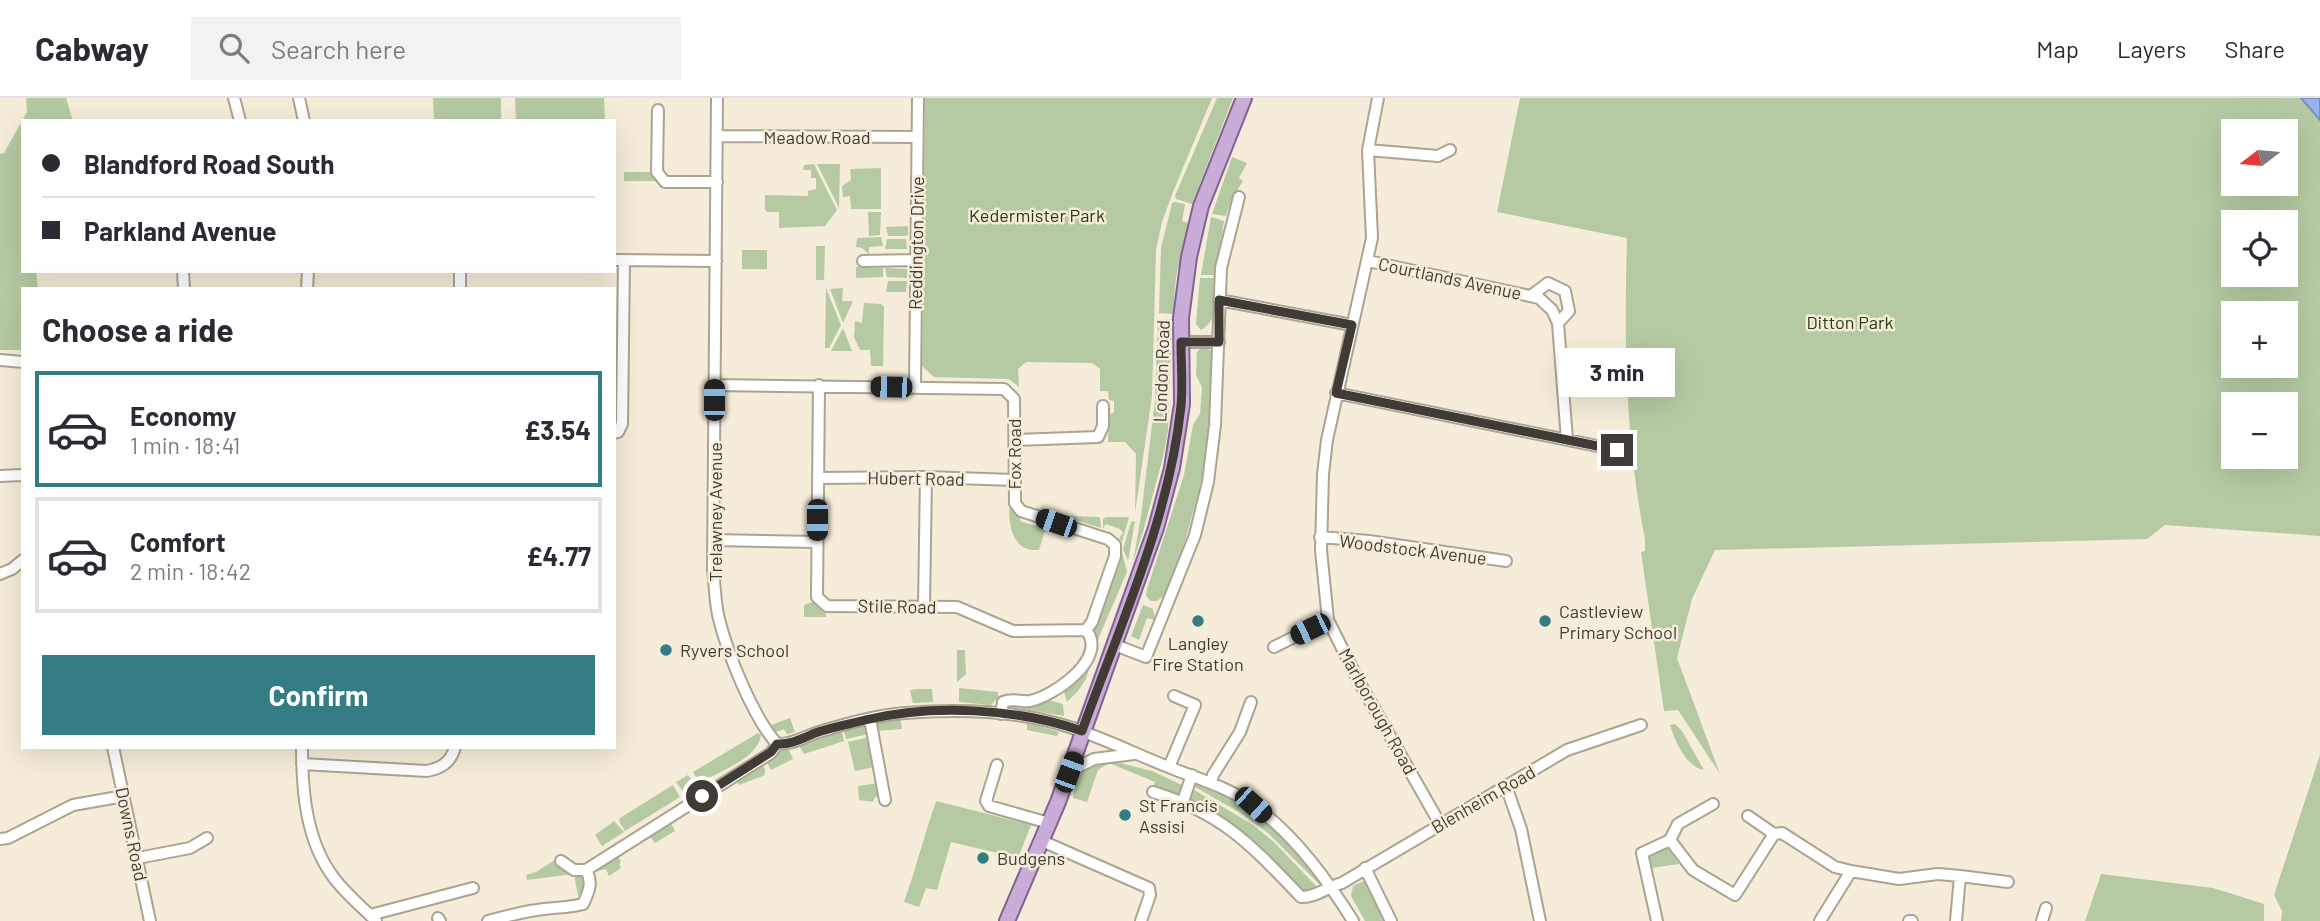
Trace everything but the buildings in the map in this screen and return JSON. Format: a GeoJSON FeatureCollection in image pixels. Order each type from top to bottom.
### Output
{"type":"FeatureCollection","features":[{"type":"Feature","properties":{"kind":"main road","name":"London Road"},"geometry":{"type":"LineString","coordinates":[[1007,921],[1069,772],[1156,528],[1172,468],[1182,404],[1181,318],[1189,257],[1200,205],[1244,98]]}},
{"type":"Feature","properties":{"kind":"street"},"geometry":{"type":"LineString","coordinates":[[234,98],[239,119]]}},
{"type":"Feature","properties":{"kind":"street"},"geometry":{"type":"LineString","coordinates":[[299,98],[304,119]]}},
{"type":"Feature","properties":{"kind":"street","name":"Trelawney Avenue"},"geometry":{"type":"LineString","coordinates":[[717,98],[713,570],[718,617],[728,649],[764,728],[777,744]]}},
{"type":"Feature","properties":{"kind":"street","name":"Reddington Drive"},"geometry":{"type":"LineString","coordinates":[[915,387],[918,98]]}},
{"type":"Feature","properties":{"kind":"street","name":"Marlborough Road"},"geometry":{"type":"LineString","coordinates":[[1378,98],[1368,149],[1372,238],[1336,393],[1324,463],[1320,537],[1328,620],[1358,680],[1440,824]]}},
{"type":"Feature","properties":{"kind":"street"},"geometry":{"type":"LineString","coordinates":[[658,110],[657,172],[665,182],[717,183]]}},
{"type":"Feature","properties":{"kind":"street","name":"Meadow Road"},"geometry":{"type":"LineString","coordinates":[[717,136],[918,137]]}},
{"type":"Feature","properties":{"kind":"street"},"geometry":{"type":"LineString","coordinates":[[1368,149],[1438,156],[1450,150]]}},
{"type":"Feature","properties":{"kind":"street"},"geometry":{"type":"LineString","coordinates":[[1115,645],[1146,657],[1195,535],[1208,482],[1215,425],[1221,268],[1238,197]]}},
{"type":"Feature","properties":{"kind":"street"},"geometry":{"type":"LineString","coordinates":[[616,432],[622,424],[618,351],[619,260],[716,261]]}},
{"type":"Feature","properties":{"kind":"street"},"geometry":{"type":"LineString","coordinates":[[863,261],[916,260]]}},
{"type":"Feature","properties":{"kind":"street","name":"Courtlands Avenue"},"geometry":{"type":"LineString","coordinates":[[1368,261],[1539,298],[1552,310],[1558,323],[1567,440]]}},
{"type":"Feature","properties":{"kind":"street","name":"Courtlands Avenue"},"geometry":{"type":"LineString","coordinates":[[1532,295],[1548,282],[1565,291],[1569,311],[1558,323]]}},
{"type":"Feature","properties":{"kind":"street"},"geometry":{"type":"LineString","coordinates":[[1219,300],[1352,325]]}},
{"type":"Feature","properties":{"kind":"street"},"geometry":{"type":"LineString","coordinates":[[1181,342],[1219,342]]}},
{"type":"Feature","properties":{"kind":"street"},"geometry":{"type":"LineString","coordinates":[[0,360],[21,362]]}},
{"type":"Feature","properties":{"kind":"street","name":"Fox Road"},"geometry":{"type":"LineString","coordinates":[[714,385],[1004,389],[1014,398],[1015,503],[1021,511],[1108,539],[1115,545],[1115,555],[1093,622],[1086,630]]}},
{"type":"Feature","properties":{"kind":"street","name":"Stile Road"},"geometry":{"type":"LineString","coordinates":[[819,385],[817,597],[827,606],[957,607],[1013,631],[1086,630]]}},
{"type":"Feature","properties":{"kind":"street"},"geometry":{"type":"LineString","coordinates":[[1336,393],[1617,450]]}},
{"type":"Feature","properties":{"kind":"street"},"geometry":{"type":"LineString","coordinates":[[1015,440],[1098,437],[1103,426],[1103,406]]}},
{"type":"Feature","properties":{"kind":"street"},"geometry":{"type":"LineString","coordinates":[[0,476],[21,475]]}},
{"type":"Feature","properties":{"kind":"street"},"geometry":{"type":"LineString","coordinates":[[925,606],[926,477]]}},
{"type":"Feature","properties":{"kind":"street","name":"Hubert Road"},"geometry":{"type":"LineString","coordinates":[[818,478],[926,477],[1014,480]]}},
{"type":"Feature","properties":{"kind":"street","name":"Woodstock Avenue"},"geometry":{"type":"LineString","coordinates":[[1320,537],[1369,541],[1506,561]]}},
{"type":"Feature","properties":{"kind":"street"},"geometry":{"type":"LineString","coordinates":[[713,541],[817,542]]}},
{"type":"Feature","properties":{"kind":"street"},"geometry":{"type":"LineString","coordinates":[[0,574],[12,569],[21,561]]}},
{"type":"Feature","properties":{"kind":"street"},"geometry":{"type":"LineString","coordinates":[[1273,647],[1328,620]]}},
{"type":"Feature","properties":{"kind":"street"},"geometry":{"type":"LineString","coordinates":[[1001,714],[1003,702],[1029,701],[1056,691],[1080,670],[1091,647],[1086,630]]}},
{"type":"Feature","properties":{"kind":"street"},"geometry":{"type":"LineString","coordinates":[[1169,767],[1195,705],[1174,696]]}},
{"type":"Feature","properties":{"kind":"street"},"geometry":{"type":"LineString","coordinates":[[1211,783],[1213,775],[1240,732],[1251,702]]}},
{"type":"Feature","properties":{"kind":"street"},"geometry":{"type":"LineString","coordinates":[[561,861],[574,870],[586,870],[771,752],[777,744],[786,745],[820,732],[897,714],[942,710],[1001,714],[1042,719],[1082,731],[1211,783],[1253,805],[1301,848],[1331,886],[1353,921]]}},
{"type":"Feature","properties":{"kind":"street"},"geometry":{"type":"LineString","coordinates":[[870,719],[885,800]]}},
{"type":"Feature","properties":{"kind":"street","name":"Blenheim Road"},"geometry":{"type":"LineString","coordinates":[[1182,802],[1210,816],[1247,841],[1301,897],[1310,897],[1342,883],[1567,750],[1642,725]]}},
{"type":"Feature","properties":{"kind":"street","name":"Downs Road"},"geometry":{"type":"LineString","coordinates":[[113,749],[150,921]]}},
{"type":"Feature","properties":{"kind":"street"},"geometry":{"type":"LineString","coordinates":[[302,749],[303,796],[315,845],[333,877],[373,918],[473,888]]}},
{"type":"Feature","properties":{"kind":"street"},"geometry":{"type":"LineString","coordinates":[[302,764],[427,771],[437,769],[448,762],[454,749]]}},
{"type":"Feature","properties":{"kind":"street"},"geometry":{"type":"LineString","coordinates":[[1069,772],[1094,759],[1140,754]]}},
{"type":"Feature","properties":{"kind":"street"},"geometry":{"type":"LineString","coordinates":[[997,765],[986,801],[989,806],[1049,823]]}},
{"type":"Feature","properties":{"kind":"street"},"geometry":{"type":"LineString","coordinates":[[1153,792],[1182,802],[1192,775]]}},
{"type":"Feature","properties":{"kind":"street"},"geometry":{"type":"LineString","coordinates":[[1506,786],[1521,828],[1540,921]]}},
{"type":"Feature","properties":{"kind":"street"},"geometry":{"type":"LineString","coordinates":[[0,839],[8,838],[73,805],[124,796]]}},
{"type":"Feature","properties":{"kind":"street"},"geometry":{"type":"LineString","coordinates":[[1657,921],[1642,853],[1670,840],[1678,824],[1713,804]]}},
{"type":"Feature","properties":{"kind":"street"},"geometry":{"type":"LineString","coordinates":[[1748,816],[1774,834],[1782,833],[1835,867],[1899,879],[1938,874],[2008,882]]}},
{"type":"Feature","properties":{"kind":"street"},"geometry":{"type":"LineString","coordinates":[[1670,840],[1693,870],[1735,895],[1774,834]]}},
{"type":"Feature","properties":{"kind":"street"},"geometry":{"type":"LineString","coordinates":[[138,858],[190,848],[207,838]]}},
{"type":"Feature","properties":{"kind":"street"},"geometry":{"type":"LineString","coordinates":[[1042,841],[1149,888],[1150,895],[1141,921]]}},
{"type":"Feature","properties":{"kind":"street"},"geometry":{"type":"LineString","coordinates":[[1365,868],[1391,921]]}},
{"type":"Feature","properties":{"kind":"street"},"geometry":{"type":"LineString","coordinates":[[488,921],[527,911],[567,909],[583,904],[591,889],[590,876],[586,870]]}},
{"type":"Feature","properties":{"kind":"street"},"geometry":{"type":"LineString","coordinates":[[1820,921],[1851,871]]}},
{"type":"Feature","properties":{"kind":"street"},"geometry":{"type":"LineString","coordinates":[[1956,921],[1960,877]]}},
{"type":"Feature","properties":{"kind":"street"},"geometry":{"type":"LineString","coordinates":[[2042,921],[2046,908]]}},
{"type":"Feature","properties":{"kind":"green space"},"geometry":{"type":"Polygon","coordinates":[[[26,98],[66,98],[72,119],[23,119],[27,112],[26,98]]]}},
{"type":"Feature","properties":{"kind":"green space"},"geometry":{"type":"Polygon","coordinates":[[[433,98],[501,98],[501,119],[434,119],[433,98]]]}},
{"type":"Feature","properties":{"kind":"green space"},"geometry":{"type":"Polygon","coordinates":[[[515,98],[604,98],[605,119],[516,119],[515,98]]]}},
{"type":"Feature","properties":{"kind":"green space","name":"Kedermister Park"},"geometry":{"type":"Polygon","coordinates":[[[925,98],[1212,98],[1173,192],[1162,222],[1156,250],[1152,396],[1135,513],[1136,454],[1125,442],[1108,442],[1109,415],[1114,412],[1114,401],[1109,400],[1108,391],[1100,391],[1100,369],[1092,363],[1026,362],[1018,369],[1019,387],[1009,379],[934,377],[922,366],[925,98]]]}},
{"type":"Feature","properties":{"kind":"green space"},"geometry":{"type":"Polygon","coordinates":[[[1217,98],[1233,98],[1192,204],[1176,199],[1175,196],[1217,98]]]}},
{"type":"Feature","properties":{"kind":"green space","name":"Ditton Park"},"geometry":{"type":"Polygon","coordinates":[[[1520,98],[2320,98],[2320,536],[2165,525],[2147,539],[1715,550],[1692,599],[1677,658],[1720,774],[1678,710],[1664,711],[1641,552],[1645,551],[1645,539],[1633,464],[1627,389],[1627,238],[1497,212],[1520,98]]]}},
{"type":"Feature","properties":{"kind":"green space"},"geometry":{"type":"Polygon","coordinates":[[[21,123],[21,273],[36,273],[38,287],[21,287],[21,350],[0,350],[0,154],[4,153],[21,123]]]}},
{"type":"Feature","properties":{"kind":"green space"},"geometry":{"type":"Polygon","coordinates":[[[1232,157],[1247,163],[1239,178],[1243,181],[1232,198],[1226,216],[1212,214],[1232,157]]]}},
{"type":"Feature","properties":{"kind":"green space"},"geometry":{"type":"Polygon","coordinates":[[[814,164],[837,210],[825,226],[779,228],[779,212],[767,212],[765,195],[808,196],[808,191],[816,189],[816,178],[811,178],[811,170],[803,170],[804,165],[814,164]]]}},
{"type":"Feature","properties":{"kind":"green space"},"geometry":{"type":"Polygon","coordinates":[[[817,164],[840,164],[839,208],[817,164]]]}},
{"type":"Feature","properties":{"kind":"green space"},"geometry":{"type":"Polygon","coordinates":[[[881,168],[881,209],[851,209],[850,196],[843,197],[842,186],[851,180],[850,169],[881,168]]]}},
{"type":"Feature","properties":{"kind":"green space"},"geometry":{"type":"Polygon","coordinates":[[[624,172],[652,172],[657,181],[624,181],[624,172]]]}},
{"type":"Feature","properties":{"kind":"green space"},"geometry":{"type":"Polygon","coordinates":[[[1172,203],[1185,204],[1182,221],[1188,223],[1176,277],[1173,314],[1159,313],[1161,248],[1172,203]]]}},
{"type":"Feature","properties":{"kind":"green space"},"geometry":{"type":"Polygon","coordinates":[[[868,212],[881,212],[880,235],[869,236],[868,212]]]}},
{"type":"Feature","properties":{"kind":"green space"},"geometry":{"type":"Polygon","coordinates":[[[1211,217],[1224,221],[1216,275],[1201,275],[1211,217]]]}},
{"type":"Feature","properties":{"kind":"green space"},"geometry":{"type":"Polygon","coordinates":[[[908,226],[908,235],[888,236],[886,227],[908,226]]]}},
{"type":"Feature","properties":{"kind":"green space"},"geometry":{"type":"Polygon","coordinates":[[[881,237],[883,246],[869,247],[869,254],[856,247],[857,238],[881,237]]]}},
{"type":"Feature","properties":{"kind":"green space"},"geometry":{"type":"Polygon","coordinates":[[[887,239],[906,239],[907,249],[885,249],[887,239]]]}},
{"type":"Feature","properties":{"kind":"green space"},"geometry":{"type":"Polygon","coordinates":[[[816,246],[825,246],[824,280],[816,280],[816,246]]]}},
{"type":"Feature","properties":{"kind":"green space"},"geometry":{"type":"Polygon","coordinates":[[[742,250],[767,250],[767,269],[742,269],[742,250]]]}},
{"type":"Feature","properties":{"kind":"green space"},"geometry":{"type":"Polygon","coordinates":[[[869,261],[869,268],[883,268],[883,277],[856,278],[856,267],[869,261]]]}},
{"type":"Feature","properties":{"kind":"green space"},"geometry":{"type":"Polygon","coordinates":[[[885,268],[907,269],[907,278],[887,277],[885,268]]]}},
{"type":"Feature","properties":{"kind":"green space"},"geometry":{"type":"Polygon","coordinates":[[[1200,278],[1215,278],[1214,314],[1207,326],[1201,330],[1196,324],[1200,278]]]}},
{"type":"Feature","properties":{"kind":"green space"},"geometry":{"type":"Polygon","coordinates":[[[888,281],[907,281],[906,292],[886,292],[888,281]]]}},
{"type":"Feature","properties":{"kind":"green space"},"geometry":{"type":"Polygon","coordinates":[[[826,288],[841,325],[829,348],[825,348],[826,288]]]}},
{"type":"Feature","properties":{"kind":"green space"},"geometry":{"type":"Polygon","coordinates":[[[843,288],[842,301],[853,301],[843,323],[830,289],[843,288]]]}},
{"type":"Feature","properties":{"kind":"green space"},"geometry":{"type":"Polygon","coordinates":[[[864,303],[881,304],[884,307],[883,366],[871,366],[870,350],[860,350],[854,337],[855,321],[862,323],[864,303]]]}},
{"type":"Feature","properties":{"kind":"green space"},"geometry":{"type":"Polygon","coordinates":[[[1158,319],[1172,319],[1168,431],[1133,562],[1155,400],[1158,319]]]}},
{"type":"Feature","properties":{"kind":"green space"},"geometry":{"type":"Polygon","coordinates":[[[843,328],[852,351],[831,351],[843,328]]]}},
{"type":"Feature","properties":{"kind":"green space"},"geometry":{"type":"Polygon","coordinates":[[[1206,348],[1212,351],[1215,357],[1209,441],[1199,491],[1185,541],[1165,595],[1157,601],[1151,601],[1146,596],[1147,589],[1184,475],[1193,425],[1200,414],[1202,387],[1196,375],[1197,352],[1206,348]]]}},
{"type":"Feature","properties":{"kind":"green space"},"geometry":{"type":"Polygon","coordinates":[[[1009,508],[1020,515],[1020,521],[1036,526],[1038,521],[1047,524],[1039,550],[1024,547],[1015,538],[1010,524],[1009,508]]]}},
{"type":"Feature","properties":{"kind":"green space"},"geometry":{"type":"Polygon","coordinates":[[[1100,517],[1101,528],[1069,518],[1100,517]]]}},
{"type":"Feature","properties":{"kind":"green space"},"geometry":{"type":"Polygon","coordinates":[[[1129,517],[1122,542],[1119,538],[1123,533],[1120,529],[1106,524],[1103,529],[1103,519],[1129,517]]]}},
{"type":"Feature","properties":{"kind":"green space"},"geometry":{"type":"Polygon","coordinates":[[[1135,521],[1128,561],[1123,549],[1131,522],[1135,521]]]}},
{"type":"Feature","properties":{"kind":"green space"},"geometry":{"type":"Polygon","coordinates":[[[1122,552],[1127,572],[1099,637],[1086,679],[1067,702],[1063,688],[1073,679],[1107,598],[1107,591],[1122,552]]]}},
{"type":"Feature","properties":{"kind":"green space"},"geometry":{"type":"Polygon","coordinates":[[[815,601],[825,605],[826,617],[804,617],[804,605],[815,601]]]}},
{"type":"Feature","properties":{"kind":"green space"},"geometry":{"type":"Polygon","coordinates":[[[1143,605],[1153,609],[1155,620],[1147,618],[1139,640],[1131,636],[1143,605]]]}},
{"type":"Feature","properties":{"kind":"green space"},"geometry":{"type":"Polygon","coordinates":[[[957,650],[965,650],[966,674],[957,682],[957,650]]]}},
{"type":"Feature","properties":{"kind":"green space"},"geometry":{"type":"Polygon","coordinates":[[[959,688],[998,692],[998,697],[991,705],[959,702],[959,688]]]}},
{"type":"Feature","properties":{"kind":"green space"},"geometry":{"type":"Polygon","coordinates":[[[932,689],[933,702],[913,703],[910,690],[932,689]]]}},
{"type":"Feature","properties":{"kind":"green space"},"geometry":{"type":"Polygon","coordinates":[[[1041,698],[1063,704],[1064,716],[1005,706],[1041,698]]]}},
{"type":"Feature","properties":{"kind":"green space"},"geometry":{"type":"Polygon","coordinates":[[[900,716],[902,729],[877,731],[877,721],[900,716]]]}},
{"type":"Feature","properties":{"kind":"green space"},"geometry":{"type":"Polygon","coordinates":[[[790,718],[795,732],[787,734],[784,729],[776,732],[771,725],[790,718]]]}},
{"type":"Feature","properties":{"kind":"green space"},"geometry":{"type":"Polygon","coordinates":[[[1027,722],[1059,732],[1057,736],[1027,730],[1027,722]]]}},
{"type":"Feature","properties":{"kind":"green space"},"geometry":{"type":"Polygon","coordinates":[[[866,724],[869,734],[846,739],[843,727],[866,724]]]}},
{"type":"Feature","properties":{"kind":"green space"},"geometry":{"type":"Polygon","coordinates":[[[1675,724],[1682,731],[1704,770],[1692,764],[1682,752],[1670,725],[1675,724]]]}},
{"type":"Feature","properties":{"kind":"green space"},"geometry":{"type":"Polygon","coordinates":[[[841,728],[844,741],[804,754],[797,742],[841,728]]]}},
{"type":"Feature","properties":{"kind":"green space"},"geometry":{"type":"Polygon","coordinates":[[[758,733],[761,735],[758,744],[745,758],[699,783],[693,772],[758,733]]]}},
{"type":"Feature","properties":{"kind":"green space"},"geometry":{"type":"Polygon","coordinates":[[[869,737],[874,767],[855,771],[848,742],[869,737]]]}},
{"type":"Feature","properties":{"kind":"green space"},"geometry":{"type":"Polygon","coordinates":[[[787,746],[793,759],[771,770],[764,757],[787,746]]]}},
{"type":"Feature","properties":{"kind":"green space"},"geometry":{"type":"Polygon","coordinates":[[[2320,755],[2320,921],[2281,921],[2282,911],[2274,895],[2320,755]]]}},
{"type":"Feature","properties":{"kind":"green space"},"geometry":{"type":"Polygon","coordinates":[[[759,760],[765,769],[765,775],[739,785],[734,776],[759,760]]]}},
{"type":"Feature","properties":{"kind":"green space"},"geometry":{"type":"Polygon","coordinates":[[[1113,761],[1152,771],[1184,786],[1179,797],[1152,790],[1155,782],[1109,763],[1098,770],[1087,802],[1073,798],[1077,780],[1085,770],[1113,761]]]}},
{"type":"Feature","properties":{"kind":"green space"},"geometry":{"type":"Polygon","coordinates":[[[688,775],[697,788],[685,794],[676,782],[688,775]]]}},
{"type":"Feature","properties":{"kind":"green space"},"geometry":{"type":"Polygon","coordinates":[[[879,783],[879,796],[875,797],[873,802],[859,800],[858,786],[879,783]]]}},
{"type":"Feature","properties":{"kind":"green space"},"geometry":{"type":"Polygon","coordinates":[[[1201,784],[1254,812],[1295,850],[1321,881],[1320,885],[1268,833],[1239,812],[1193,786],[1201,784]]]}},
{"type":"Feature","properties":{"kind":"green space"},"geometry":{"type":"Polygon","coordinates":[[[673,785],[680,797],[625,831],[620,818],[673,785]]]}},
{"type":"Feature","properties":{"kind":"green space"},"geometry":{"type":"Polygon","coordinates":[[[1191,788],[1253,825],[1274,842],[1318,888],[1306,893],[1301,891],[1189,801],[1191,788]]]}},
{"type":"Feature","properties":{"kind":"green space"},"geometry":{"type":"Polygon","coordinates":[[[936,801],[1031,825],[1018,858],[951,842],[937,890],[926,888],[919,907],[904,902],[936,801]]]}},
{"type":"Feature","properties":{"kind":"green space"},"geometry":{"type":"Polygon","coordinates":[[[668,817],[675,831],[655,843],[646,831],[668,817]]]}},
{"type":"Feature","properties":{"kind":"green space"},"geometry":{"type":"Polygon","coordinates":[[[614,821],[624,832],[602,846],[595,835],[614,821]]]}},
{"type":"Feature","properties":{"kind":"green space"},"geometry":{"type":"Polygon","coordinates":[[[1666,846],[1679,864],[1651,868],[1647,860],[1649,853],[1666,846]]]}},
{"type":"Feature","properties":{"kind":"green space"},"geometry":{"type":"Polygon","coordinates":[[[615,851],[621,868],[609,876],[606,869],[591,872],[615,851]]]}},
{"type":"Feature","properties":{"kind":"green space"},"geometry":{"type":"Polygon","coordinates":[[[558,858],[572,866],[580,864],[584,885],[578,896],[574,874],[527,880],[526,875],[558,858]]]}},
{"type":"Feature","properties":{"kind":"green space"},"geometry":{"type":"Polygon","coordinates":[[[2101,874],[2213,888],[2264,904],[2264,921],[2085,921],[2101,874]]]}},
{"type":"Feature","properties":{"kind":"green space"},"geometry":{"type":"Polygon","coordinates":[[[1364,881],[1370,884],[1390,921],[1365,921],[1351,896],[1353,886],[1364,881]]]}},
{"type":"Feature","properties":{"kind":"water"},"geometry":{"type":"Polygon","coordinates":[[[2301,98],[2320,98],[2320,120],[2301,98]]]}},
{"type":"Feature","properties":{"kind":"place","name":"Langley Fire Station"},"geometry":{"type":"Point","coordinates":[1198,621]}},
{"type":"Feature","properties":{"kind":"place","name":"Castleview Primary School"},"geometry":{"type":"Point","coordinates":[1545,621]}},
{"type":"Feature","properties":{"kind":"place","name":"Ryvers School"},"geometry":{"type":"Point","coordinates":[666,650]}},
{"type":"Feature","properties":{"kind":"place","name":"St Francis Assisi"},"geometry":{"type":"Point","coordinates":[1125,815]}},
{"type":"Feature","properties":{"kind":"place","name":"Budgens"},"geometry":{"type":"Point","coordinates":[983,858]}},
{"type":"Feature","properties":{"kind":"route"},"geometry":{"type":"LineString","coordinates":[[702,796],[771,752],[777,744],[786,745],[820,732],[897,714],[942,710],[1029,716],[1082,731],[1156,528],[1172,468],[1182,404],[1181,342],[1219,342],[1219,300],[1352,325],[1336,393],[1617,450]]}}]}
